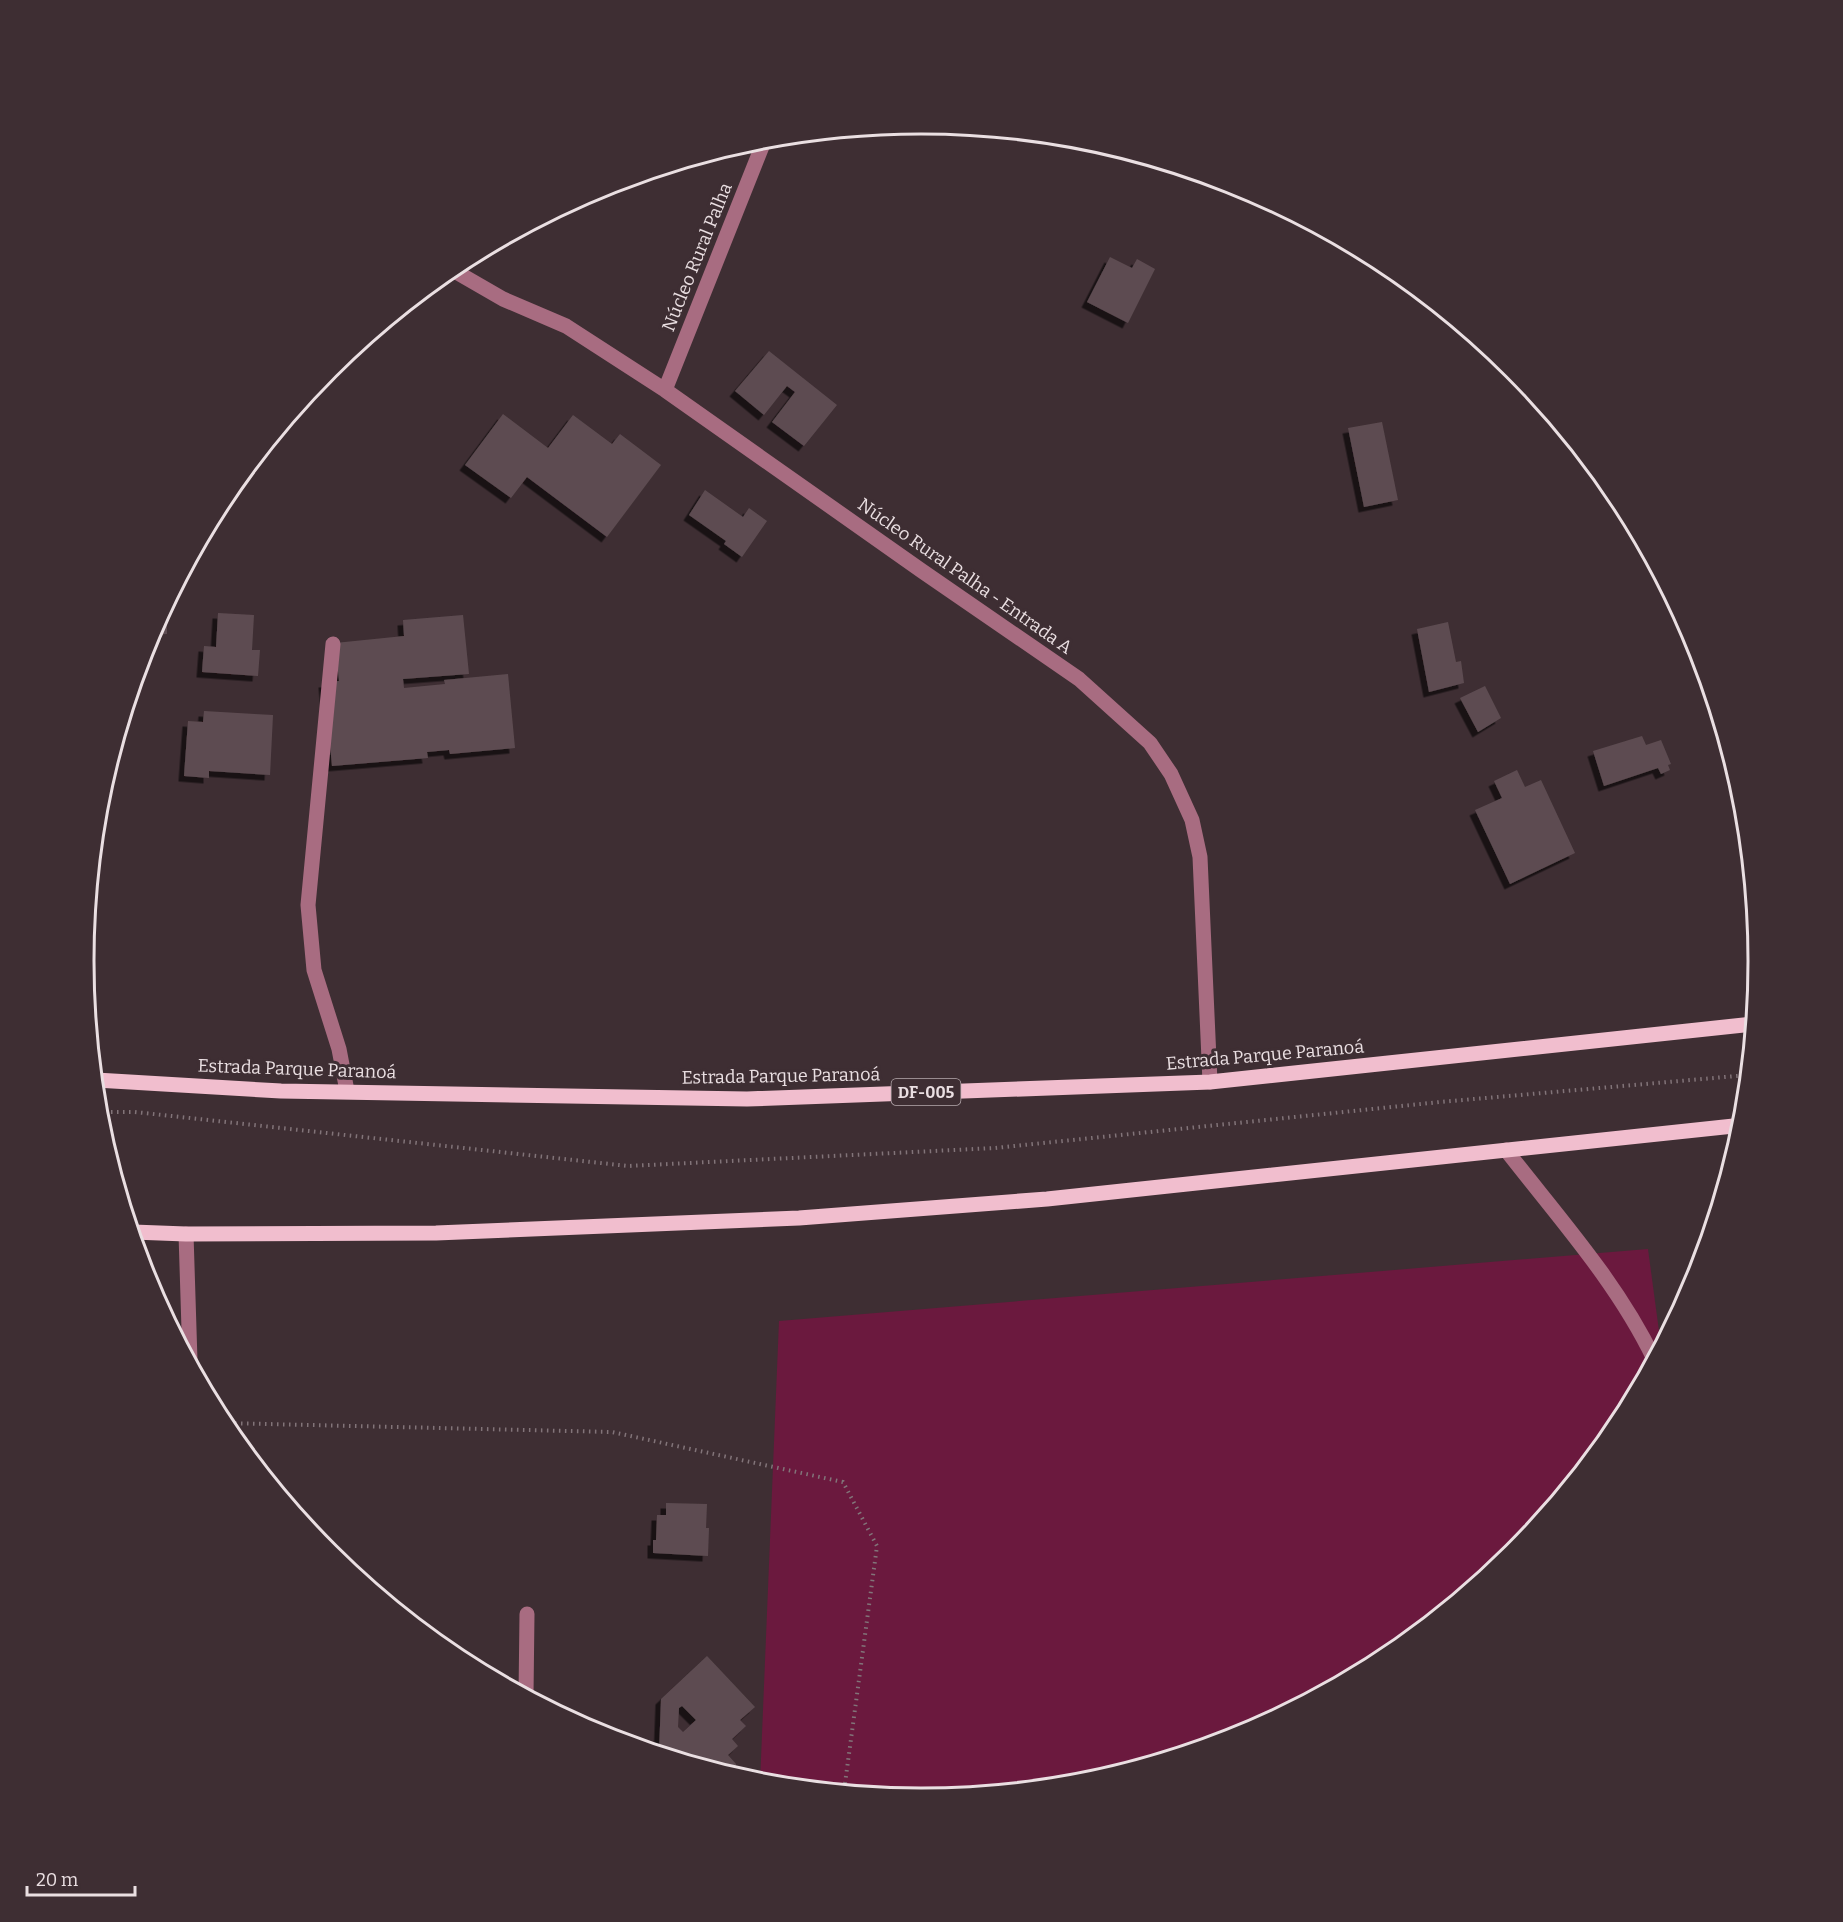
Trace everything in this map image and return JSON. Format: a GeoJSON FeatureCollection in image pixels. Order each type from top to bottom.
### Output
{"type":"FeatureCollection","features":[{"type":"Feature","properties":{"kind":"main road","name":"Estrada Parque Paranoá"},"geometry":{"type":"LineString","coordinates":[[104,1080],[281,1090],[747,1099],[1210,1082],[1746,1025]]}},
{"type":"Feature","properties":{"kind":"main road"},"geometry":{"type":"LineString","coordinates":[[140,1232],[436,1233],[799,1218],[1047,1199],[1732,1126]]}},
{"type":"Feature","properties":{"kind":"street","name":"Núcleo Rural Palha"},"geometry":{"type":"LineString","coordinates":[[665,390],[761,150]]}},
{"type":"Feature","properties":{"kind":"street","name":"Núcleo Rural Palha - Entrada A"},"geometry":{"type":"LineString","coordinates":[[460,274],[503,299],[566,326],[665,390],[1079,679],[1150,743],[1171,774],[1192,820],[1200,857],[1210,1082]]}},
{"type":"Feature","properties":{"kind":"street"},"geometry":{"type":"LineString","coordinates":[[333,644],[308,906],[314,970],[339,1049],[347,1091]]}},
{"type":"Feature","properties":{"kind":"street"},"geometry":{"type":"LineString","coordinates":[[1506,1150],[1611,1285],[1638,1327],[1650,1351]]}},
{"type":"Feature","properties":{"kind":"street"},"geometry":{"type":"LineString","coordinates":[[186,1234],[189,1345]]}},
{"type":"Feature","properties":{"kind":"street"},"geometry":{"type":"LineString","coordinates":[[526,1687],[527,1614]]}},
{"type":"Feature","properties":{"kind":"path"},"geometry":{"type":"LineString","coordinates":[[108,1112],[135,1112],[628,1166],[995,1148],[1440,1102],[1740,1075]]}},
{"type":"Feature","properties":{"kind":"path"},"geometry":{"type":"LineString","coordinates":[[236,1423],[612,1432],[843,1482],[877,1546],[845,1784]]}},
{"type":"Feature","properties":{"kind":"shaded area"},"geometry":{"type":"Polygon","coordinates":[[[1648,1249],[1659,1334],[1638,1375],[1609,1420],[1578,1464],[1543,1506],[1467,1583],[1381,1649],[1287,1703],[1238,1725],[1136,1760],[1029,1781],[922,1788],[814,1781],[760,1772],[779,1321],[1648,1249]]]}},
{"type":"Feature","properties":{"kind":"building"},"geometry":{"type":"Polygon","coordinates":[[[1110,257],[1132,268],[1137,259],[1155,269],[1128,323],[1087,302],[1110,257]]]}},
{"type":"Feature","properties":{"kind":"building"},"geometry":{"type":"Polygon","coordinates":[[[769,351],[837,405],[804,446],[772,422],[795,392],[787,386],[764,415],[735,391],[769,351]]]}},
{"type":"Feature","properties":{"kind":"building"},"geometry":{"type":"Polygon","coordinates":[[[503,414],[548,448],[573,415],[612,444],[620,434],[661,465],[607,537],[527,477],[511,498],[465,465],[503,414]]]}},
{"type":"Feature","properties":{"kind":"building"},"geometry":{"type":"Polygon","coordinates":[[[1382,422],[1398,500],[1364,507],[1348,428],[1382,422]]]}},
{"type":"Feature","properties":{"kind":"building"},"geometry":{"type":"Polygon","coordinates":[[[705,490],[743,517],[749,508],[767,521],[742,557],[724,544],[726,541],[689,515],[705,490]]]}},
{"type":"Feature","properties":{"kind":"building"},"geometry":{"type":"Polygon","coordinates":[[[218,613],[254,615],[252,650],[260,650],[258,676],[202,672],[204,646],[216,647],[218,613]]]}},
{"type":"Feature","properties":{"kind":"building"},"geometry":{"type":"Polygon","coordinates":[[[463,615],[469,674],[403,679],[404,688],[445,684],[444,680],[508,674],[515,748],[450,754],[449,750],[427,752],[428,758],[332,766],[324,682],[339,681],[335,643],[404,636],[403,620],[463,615]]]}},
{"type":"Feature","properties":{"kind":"building"},"geometry":{"type":"Polygon","coordinates":[[[1448,622],[1456,662],[1461,661],[1464,683],[1429,692],[1417,629],[1448,622]]]}},
{"type":"Feature","properties":{"kind":"building"},"geometry":{"type":"Polygon","coordinates":[[[167,623],[167,634],[162,634],[167,623]]]}},
{"type":"Feature","properties":{"kind":"building"},"geometry":{"type":"Polygon","coordinates":[[[1485,686],[1501,718],[1478,732],[1460,698],[1485,686]]]}},
{"type":"Feature","properties":{"kind":"building"},"geometry":{"type":"Polygon","coordinates":[[[204,711],[273,715],[270,775],[209,771],[209,778],[184,776],[188,721],[203,722],[204,711]]]}},
{"type":"Feature","properties":{"kind":"building"},"geometry":{"type":"Polygon","coordinates":[[[1642,736],[1646,745],[1661,740],[1671,764],[1668,765],[1670,770],[1661,774],[1658,768],[1604,786],[1593,751],[1642,736]]]}},
{"type":"Feature","properties":{"kind":"building"},"geometry":{"type":"Polygon","coordinates":[[[1517,770],[1525,787],[1541,780],[1575,853],[1510,884],[1475,810],[1502,798],[1494,781],[1517,770]]]}},
{"type":"Feature","properties":{"kind":"building"},"geometry":{"type":"Polygon","coordinates":[[[666,1503],[707,1504],[708,1556],[653,1553],[657,1515],[666,1515],[666,1503]]]}},
{"type":"Feature","properties":{"kind":"building"},"geometry":{"type":"Polygon","coordinates":[[[707,1656],[755,1707],[740,1720],[746,1726],[732,1739],[738,1746],[728,1755],[736,1767],[659,1745],[661,1699],[707,1656]],[[682,1706],[679,1708],[678,1727],[683,1732],[696,1720],[682,1706]]]}}]}
